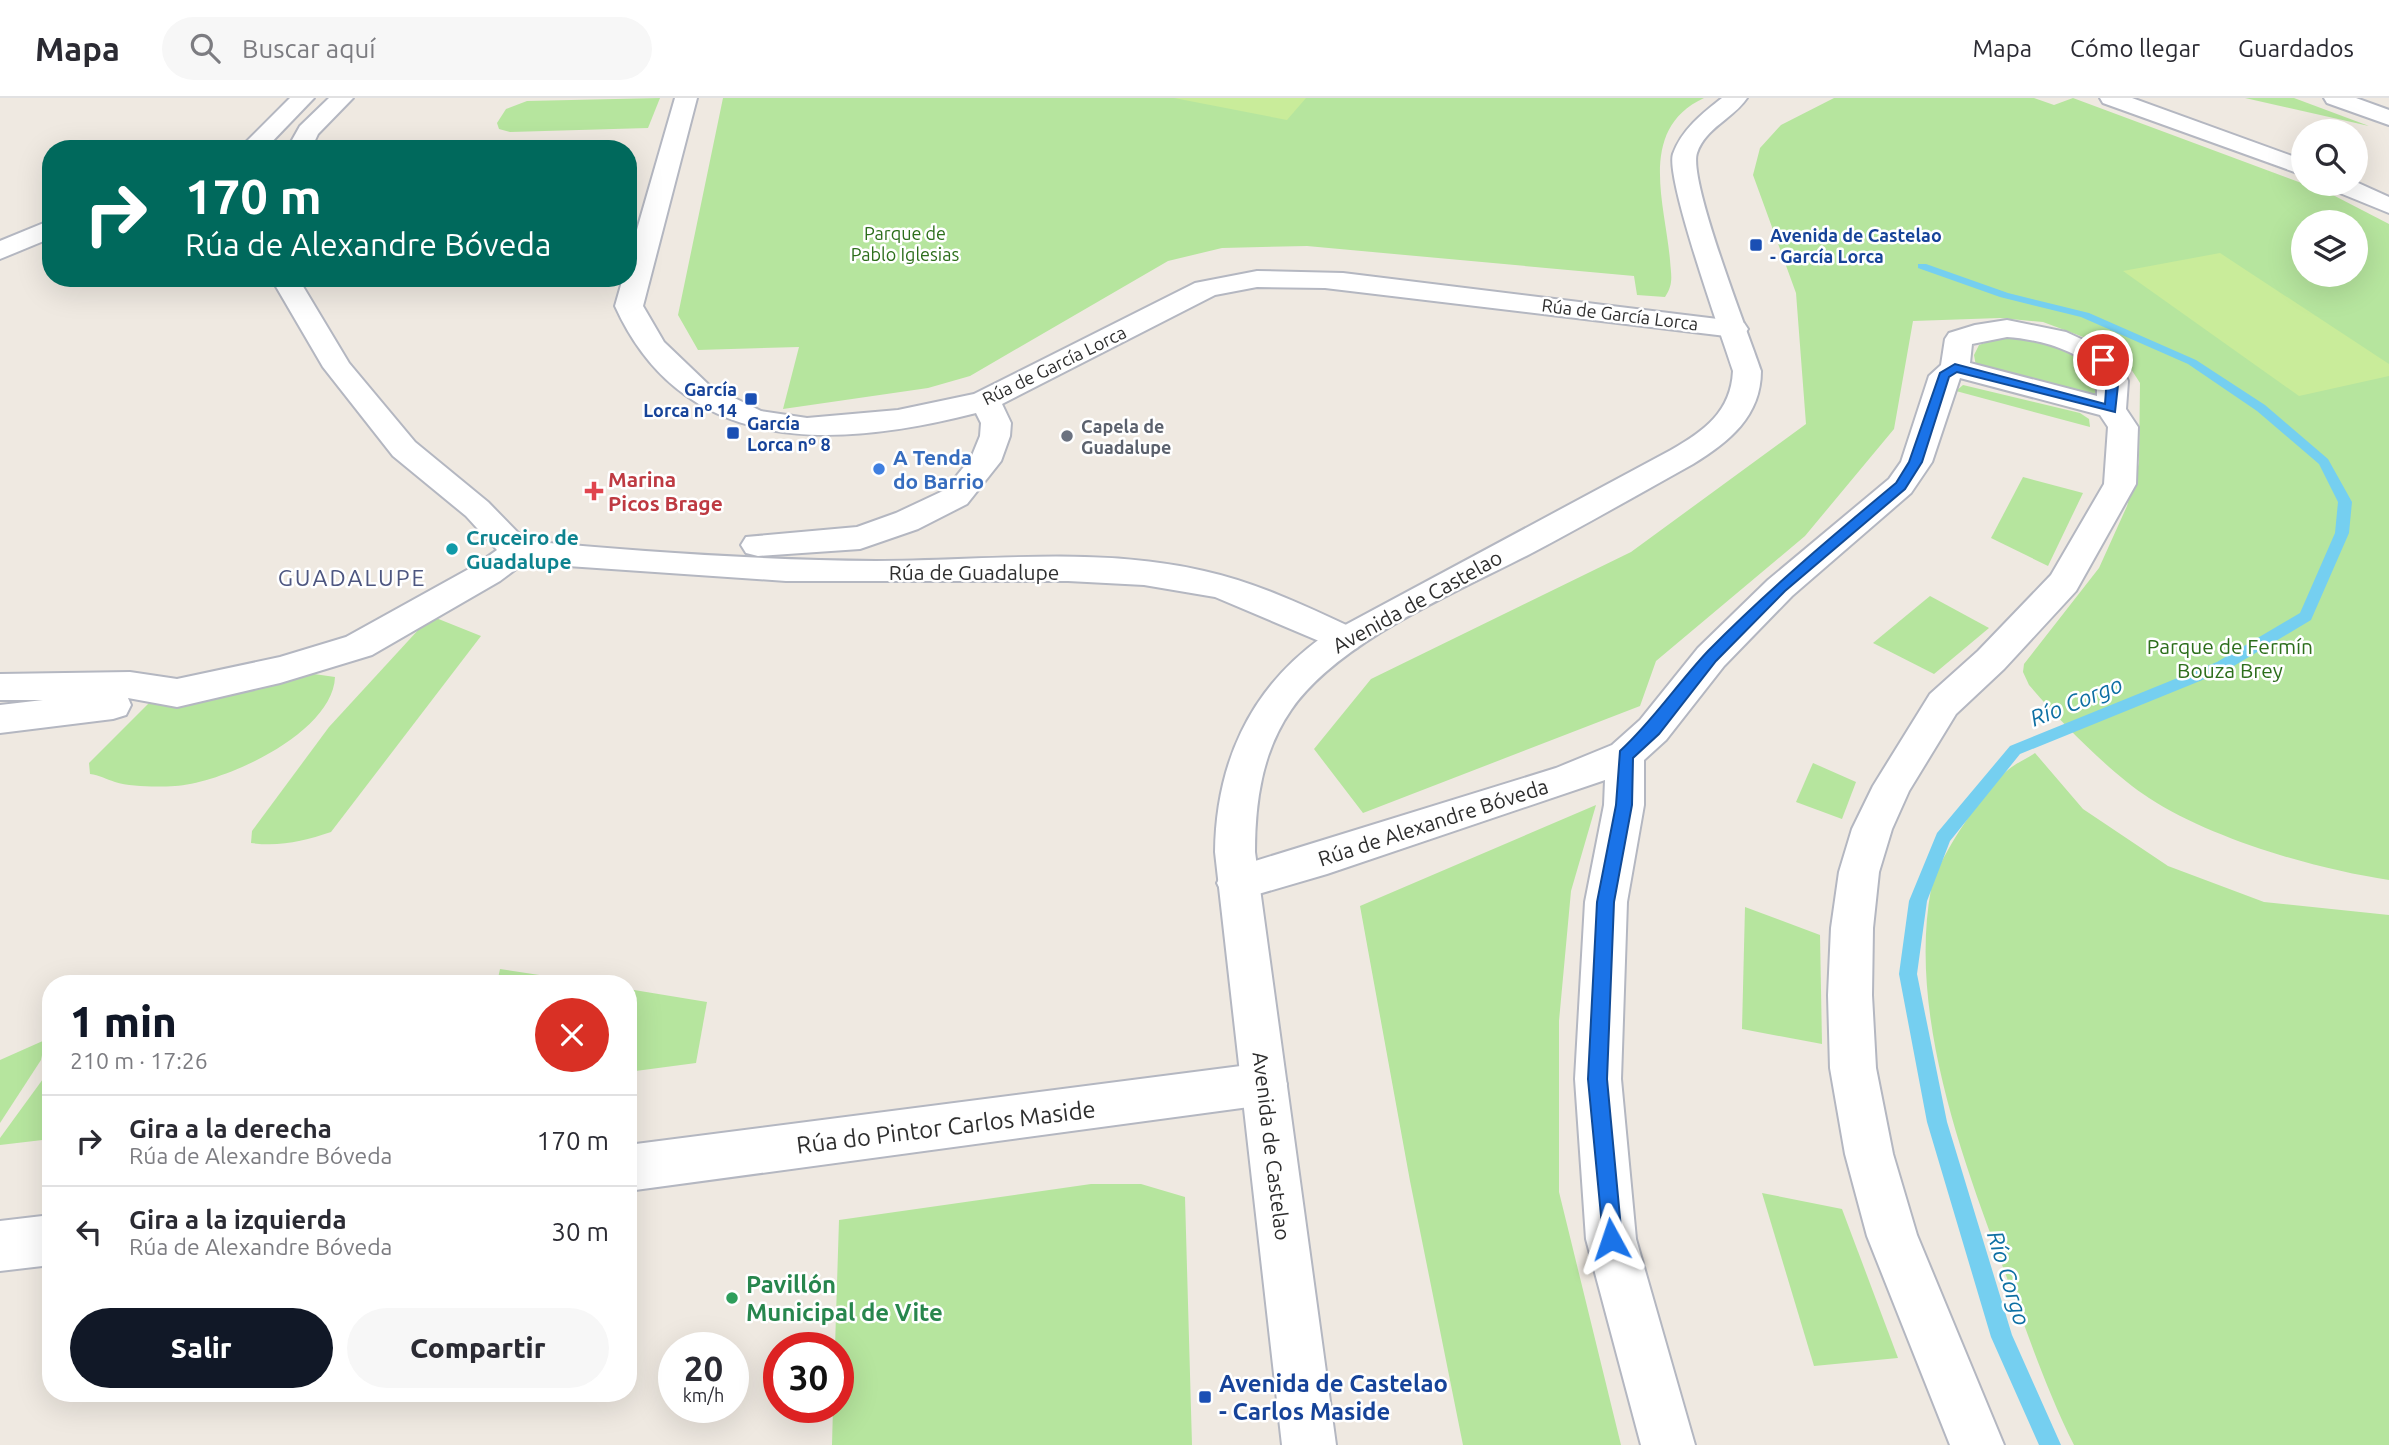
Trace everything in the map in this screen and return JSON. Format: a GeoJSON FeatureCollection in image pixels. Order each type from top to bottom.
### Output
{"type":"FeatureCollection","features":[{"type":"Feature","properties":{"kind":"street"},"geometry":{"type":"LineString","coordinates":[[260,140],[303,98]]}},
{"type":"Feature","properties":{"kind":"street"},"geometry":{"type":"LineString","coordinates":[[303,140],[307,131],[342,98]]}},
{"type":"Feature","properties":{"kind":"street","name":"Rúa de García Lorca"},"geometry":{"type":"LineString","coordinates":[[637,246],[641,216],[686,98]]}},
{"type":"Feature","properties":{"kind":"street","name":"Avenida de Castelao"},"geometry":{"type":"LineString","coordinates":[[1310,1445],[1238,883],[1234,820],[1237,791],[1248,756],[1272,709],[1293,682],[1318,658],[1345,639],[1461,574],[1620,492],[1718,432],[1734,416],[1747,386],[1747,371],[1687,187],[1683,166],[1685,153],[1701,126],[1736,98]]}},
{"type":"Feature","properties":{"kind":"street"},"geometry":{"type":"LineString","coordinates":[[2111,98],[2291,164]]}},
{"type":"Feature","properties":{"kind":"street"},"geometry":{"type":"LineString","coordinates":[[2157,98],[2291,146]]}},
{"type":"Feature","properties":{"kind":"street"},"geometry":{"type":"LineString","coordinates":[[2335,98],[2389,118]]}},
{"type":"Feature","properties":{"kind":"street"},"geometry":{"type":"LineString","coordinates":[[2368,178],[2389,188]]}},
{"type":"Feature","properties":{"kind":"street"},"geometry":{"type":"LineString","coordinates":[[2367,196],[2389,206]]}},
{"type":"Feature","properties":{"kind":"street"},"geometry":{"type":"LineString","coordinates":[[0,251],[42,232]]}},
{"type":"Feature","properties":{"kind":"street","name":"Rúa de García Lorca"},"geometry":{"type":"LineString","coordinates":[[632,287],[629,306],[642,336],[689,384],[726,410],[747,419],[780,426],[821,428],[943,411],[985,400],[1205,289],[1241,279],[1284,277],[1343,281],[1734,329]]}},
{"type":"Feature","properties":{"kind":"street"},"geometry":{"type":"LineString","coordinates":[[0,719],[79,711],[177,693],[280,670],[359,646],[488,573],[517,551],[477,509],[404,449],[337,368],[289,287]]}},
{"type":"Feature","properties":{"kind":"street","name":"Rúa de Alexandre Bóveda"},"geometry":{"type":"LineString","coordinates":[[1238,883],[1556,783],[1625,755],[1653,730],[1711,657],[1780,588],[1900,486],[1916,462],[1944,376],[1955,368],[1959,339],[1976,331],[2013,328],[2059,336],[2103,360],[2113,376],[2111,409],[2123,427],[2120,484],[2064,583],[1991,660],[1943,704],[1892,786],[1872,829],[1859,873],[1852,928],[1850,995],[1853,1068],[1869,1154],[1892,1236],[1977,1445]]}},
{"type":"Feature","properties":{"kind":"street"},"geometry":{"type":"LineString","coordinates":[[1955,368],[2111,409]]}},
{"type":"Feature","properties":{"kind":"street","name":"Rúa de Guadalupe"},"geometry":{"type":"LineString","coordinates":[[592,558],[860,538],[907,521],[956,497],[985,461],[995,436],[996,423],[985,400]]}},
{"type":"Feature","properties":{"kind":"street","name":"Rúa de Guadalupe"},"geometry":{"type":"LineString","coordinates":[[517,551],[592,558],[874,572],[1093,571],[1183,578],[1247,594],[1345,639]]}},
{"type":"Feature","properties":{"kind":"street"},"geometry":{"type":"LineString","coordinates":[[0,687],[130,685],[177,693]]}},
{"type":"Feature","properties":{"kind":"street"},"geometry":{"type":"LineString","coordinates":[[1625,755],[1624,805],[1606,902],[1598,1079],[1611,1239],[1668,1445]]}},
{"type":"Feature","properties":{"kind":"street","name":"Rúa do Pintor Carlos Maside"},"geometry":{"type":"LineString","coordinates":[[637,1167],[1264,1084]]}},
{"type":"Feature","properties":{"kind":"street"},"geometry":{"type":"LineString","coordinates":[[0,1246],[42,1241]]}},
{"type":"Feature","properties":{"kind":"green space"},"geometry":{"type":"Polygon","coordinates":[[[660,98],[648,128],[510,132],[499,129],[497,123],[506,109],[527,101],[660,98]]]}},
{"type":"Feature","properties":{"kind":"green space","name":"Parque de Pablo Iglesias"},"geometry":{"type":"Polygon","coordinates":[[[723,98],[1704,98],[1683,112],[1670,128],[1662,148],[1661,192],[1671,275],[1670,288],[1665,297],[1637,295],[1634,276],[1307,246],[1222,248],[1168,261],[970,376],[928,388],[783,409],[799,347],[698,350],[678,315],[723,98]]]}},
{"type":"Feature","properties":{"kind":"green space"},"geometry":{"type":"Polygon","coordinates":[[[1174,98],[1306,98],[1287,120],[1174,98]]]}},
{"type":"Feature","properties":{"kind":"green space","name":"Parque de Fermín Bouza Brey"},"geometry":{"type":"Polygon","coordinates":[[[1834,98],[2034,98],[2054,105],[2073,98],[2291,179],[2291,196],[2335,196],[2362,210],[2291,210],[2291,287],[2368,287],[2368,213],[2389,224],[2389,880],[2297,860],[2233,839],[2174,813],[2134,787],[2102,760],[2029,685],[2023,672],[2024,664],[2099,568],[2127,506],[2139,463],[2140,383],[2131,369],[2094,341],[2043,322],[2000,318],[1913,321],[1894,429],[1805,536],[1656,661],[1640,706],[1363,813],[1314,749],[1371,679],[1631,552],[1806,424],[1796,293],[1753,175],[1760,148],[1781,125],[1834,98]]]}},
{"type":"Feature","properties":{"kind":"green space"},"geometry":{"type":"Polygon","coordinates":[[[2245,98],[2294,98],[2350,119],[2338,119],[2245,98]]]}},
{"type":"Feature","properties":{"kind":"green space"},"geometry":{"type":"Polygon","coordinates":[[[2220,253],[2389,364],[2389,376],[2299,396],[2123,271],[2220,253]]]}},
{"type":"Feature","properties":{"kind":"green space"},"geometry":{"type":"Polygon","coordinates":[[[2007,335],[2053,345],[2086,358],[2096,368],[2100,380],[2095,395],[1976,366],[1974,355],[1979,345],[2007,335]]]}},
{"type":"Feature","properties":{"kind":"green space"},"geometry":{"type":"Polygon","coordinates":[[[1963,385],[2080,413],[2089,419],[2090,427],[1956,391],[1963,385]]]}},
{"type":"Feature","properties":{"kind":"green space"},"geometry":{"type":"Polygon","coordinates":[[[2023,477],[2083,493],[2048,566],[1991,538],[2023,477]]]}},
{"type":"Feature","properties":{"kind":"green space"},"geometry":{"type":"Polygon","coordinates":[[[1930,596],[1989,628],[1934,674],[1873,643],[1930,596]]]}},
{"type":"Feature","properties":{"kind":"green space"},"geometry":{"type":"Polygon","coordinates":[[[431,616],[481,636],[331,832],[292,842],[251,843],[252,831],[329,727],[431,616]]]}},
{"type":"Feature","properties":{"kind":"green space"},"geometry":{"type":"Polygon","coordinates":[[[307,673],[335,677],[330,698],[316,717],[296,735],[247,765],[196,783],[175,786],[129,785],[90,774],[89,763],[151,701],[307,673]]]}},
{"type":"Feature","properties":{"kind":"green space"},"geometry":{"type":"Polygon","coordinates":[[[2035,753],[2083,809],[2168,866],[2264,902],[2389,915],[2389,1445],[2074,1445],[2030,1342],[1973,1186],[1944,1087],[1933,1037],[1927,986],[1926,937],[1935,876],[1963,825],[1987,792],[2014,765],[2035,753]]]}},
{"type":"Feature","properties":{"kind":"green space"},"geometry":{"type":"Polygon","coordinates":[[[1813,763],[1856,782],[1842,819],[1796,802],[1813,763]]]}},
{"type":"Feature","properties":{"kind":"green space"},"geometry":{"type":"Polygon","coordinates":[[[1596,805],[1571,891],[1559,1021],[1559,1192],[1621,1445],[1463,1445],[1410,1181],[1360,906],[1596,805]]]}},
{"type":"Feature","properties":{"kind":"green space"},"geometry":{"type":"Polygon","coordinates":[[[1745,907],[1820,935],[1822,1044],[1742,1029],[1745,907]]]}},
{"type":"Feature","properties":{"kind":"green space"},"geometry":{"type":"Polygon","coordinates":[[[500,969],[539,975],[499,975],[500,969]]]}},
{"type":"Feature","properties":{"kind":"green space"},"geometry":{"type":"Polygon","coordinates":[[[637,990],[707,1002],[696,1063],[637,1071],[637,990]]]}},
{"type":"Feature","properties":{"kind":"green space"},"geometry":{"type":"Polygon","coordinates":[[[42,1041],[41,1060],[0,1123],[0,1060],[42,1041]]]}},
{"type":"Feature","properties":{"kind":"green space"},"geometry":{"type":"Polygon","coordinates":[[[42,1080],[42,1140],[0,1145],[0,1138],[42,1080]]]}},
{"type":"Feature","properties":{"kind":"green space"},"geometry":{"type":"Polygon","coordinates":[[[1091,1184],[1141,1184],[1185,1197],[1192,1445],[832,1445],[833,1423],[854,1423],[854,1332],[835,1332],[839,1220],[1091,1184]]]}},
{"type":"Feature","properties":{"kind":"green space"},"geometry":{"type":"Polygon","coordinates":[[[1762,1193],[1842,1209],[1898,1358],[1814,1366],[1762,1193]]]}},
{"type":"Feature","properties":{"kind":"waterway","name":"Río Corgo"},"geometry":{"type":"LineString","coordinates":[[1922,266],[2004,295],[2085,315],[2192,362],[2261,408],[2324,462],[2345,502],[2342,533],[2306,616],[2222,666],[2015,750],[1943,838],[1918,901],[1908,974],[1937,1122],[2002,1337],[2050,1445]]}},
{"type":"Feature","properties":{"kind":"place","name":"Avenida de Castelao - García Lorca"},"geometry":{"type":"Point","coordinates":[1756,245]}},
{"type":"Feature","properties":{"kind":"place","name":"García Lorca nº 14"},"geometry":{"type":"Point","coordinates":[751,399]}},
{"type":"Feature","properties":{"kind":"place","name":"García Lorca nº 8"},"geometry":{"type":"Point","coordinates":[733,433]}},
{"type":"Feature","properties":{"kind":"place","name":"Capela de Guadalupe"},"geometry":{"type":"Point","coordinates":[1067,436]}},
{"type":"Feature","properties":{"kind":"place","name":"A Tenda do Barrio"},"geometry":{"type":"Point","coordinates":[879,469]}},
{"type":"Feature","properties":{"kind":"place","name":"Marina Picos Brage"},"geometry":{"type":"Point","coordinates":[594,491]}},
{"type":"Feature","properties":{"kind":"place","name":"Cruceiro de Guadalupe"},"geometry":{"type":"Point","coordinates":[452,549]}},
{"type":"Feature","properties":{"kind":"place","name":"Pavillón Municipal de Vite"},"geometry":{"type":"Point","coordinates":[732,1298]}},
{"type":"Feature","properties":{"kind":"place","name":"Avenida de Castelao - Carlos Maside"},"geometry":{"type":"Point","coordinates":[1205,1397]}},
{"type":"Feature","properties":{"kind":"district","name":"GUADALUPE"},"geometry":{"type":"Point","coordinates":[352,577]}},
{"type":"Feature","properties":{"kind":"route"},"geometry":{"type":"LineString","coordinates":[[1611,1239],[1598,1079],[1606,902],[1624,805],[1625,755],[1653,730],[1711,657],[1780,588],[1888,499],[1900,486],[1916,462],[1944,376],[1955,368],[2111,409],[2113,376],[2103,360]]}}]}
